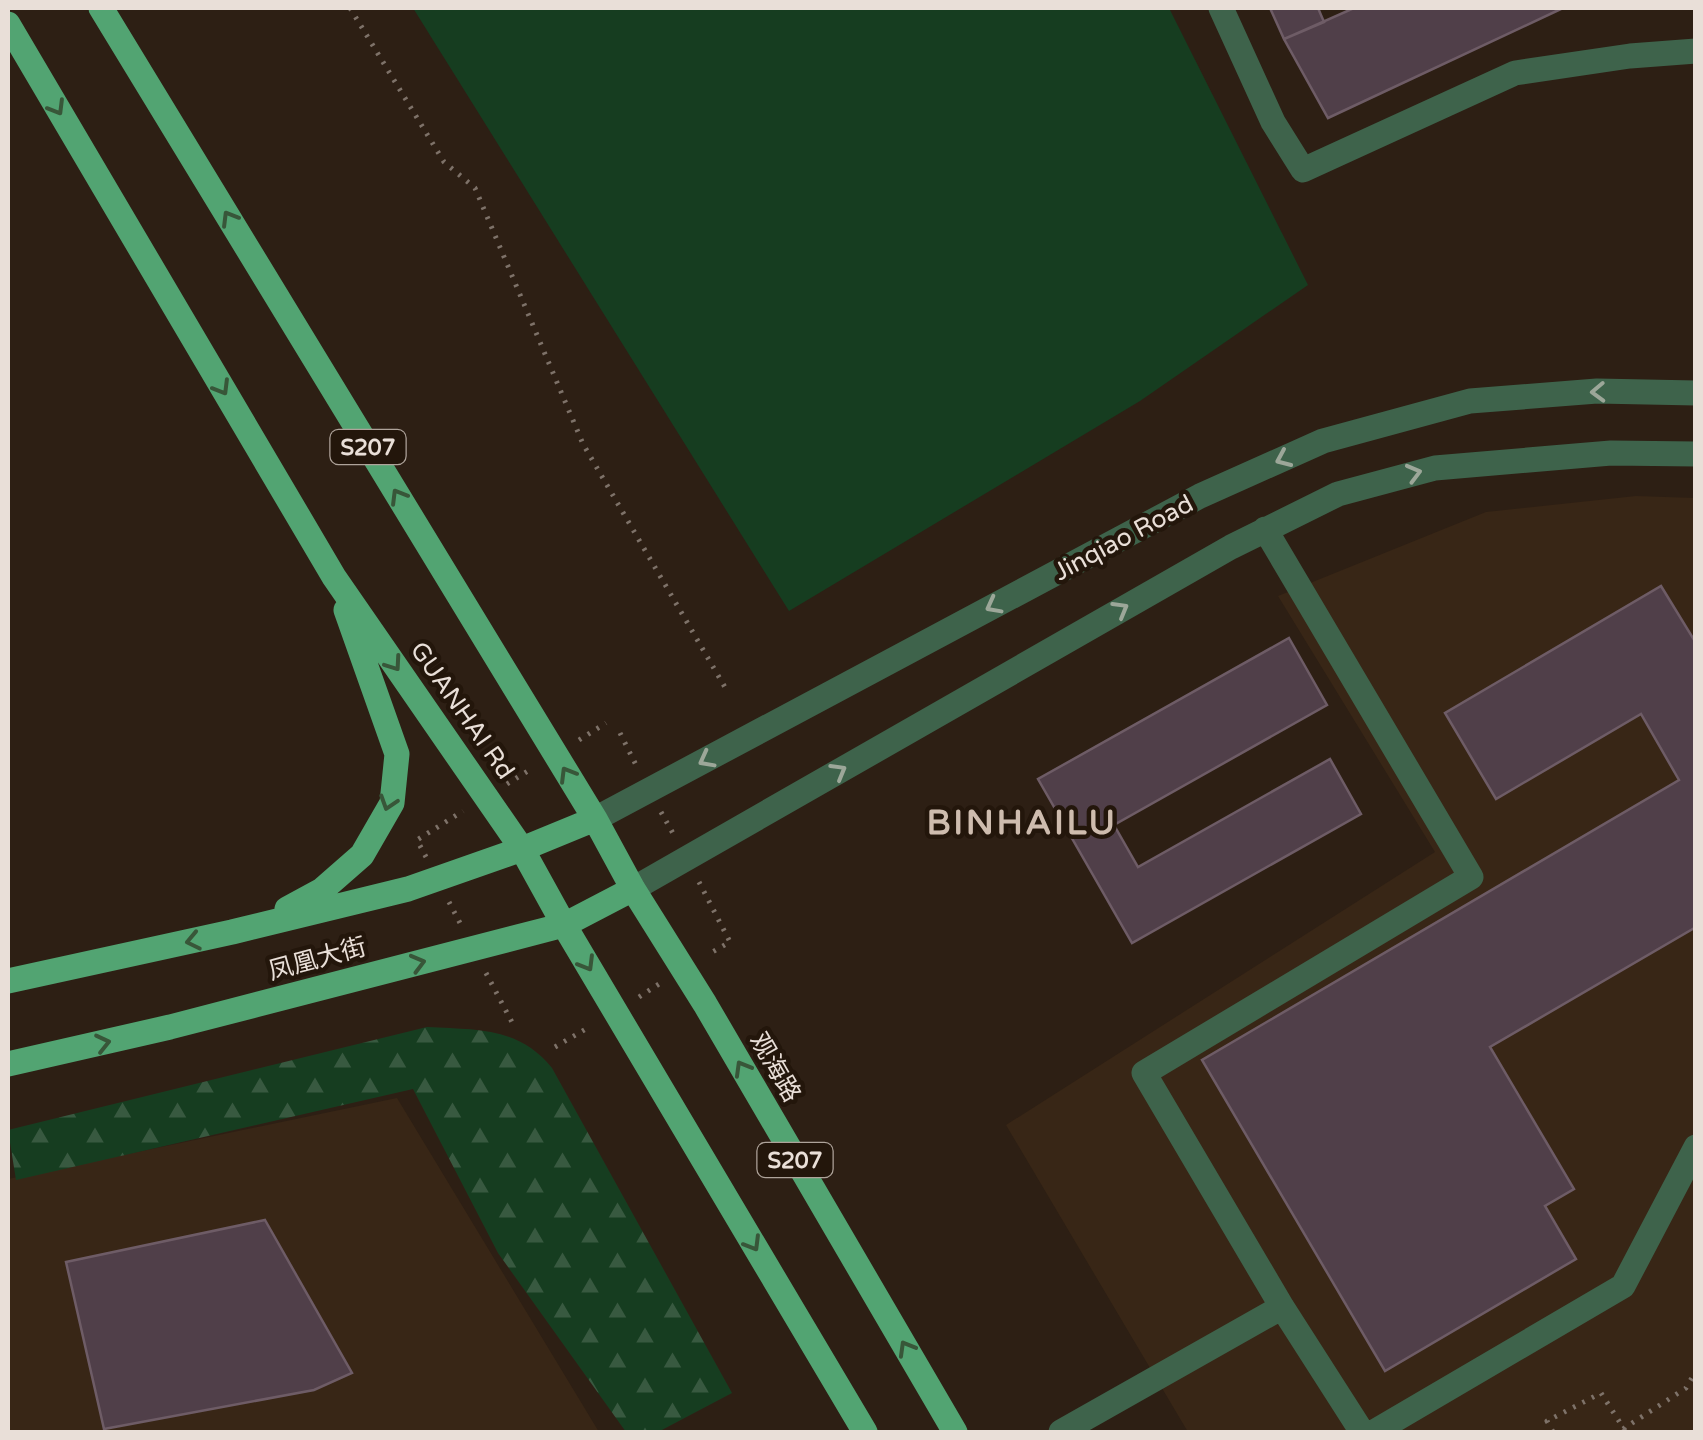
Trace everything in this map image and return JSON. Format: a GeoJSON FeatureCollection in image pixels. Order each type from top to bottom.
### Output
{"type":"FeatureCollection","features":[{"type":"Feature","properties":{"kind":"main road","name":"GUANHAI Rd"},"geometry":{"type":"LineString","coordinates":[[100,8],[595,819],[633,888]]}},
{"type":"Feature","properties":{"kind":"main road","name":"GUANHAI Rd"},"geometry":{"type":"LineString","coordinates":[[8,24],[334,578],[522,849],[865,1432]]}},
{"type":"Feature","properties":{"kind":"main road"},"geometry":{"type":"LineString","coordinates":[[255,926],[322,890],[362,855],[392,803],[397,754],[334,578]]}},
{"type":"Feature","properties":{"kind":"main road","name":"凤凰大街"},"geometry":{"type":"LineString","coordinates":[[8,980],[408,888],[595,819]]}},
{"type":"Feature","properties":{"kind":"main road","name":"凤凰大街"},"geometry":{"type":"LineString","coordinates":[[8,1064],[170,1028],[564,925],[633,888]]}},
{"type":"Feature","properties":{"kind":"main road","name":"观海路"},"geometry":{"type":"LineString","coordinates":[[633,888],[955,1432]]}},
{"type":"Feature","properties":{"kind":"street"},"geometry":{"type":"LineString","coordinates":[[1221,8],[1273,122],[1304,170],[1515,73],[1630,56],[1696,51]]}},
{"type":"Feature","properties":{"kind":"street","name":"Jinqiao Road"},"geometry":{"type":"LineString","coordinates":[[595,819],[1200,496],[1323,442],[1470,401],[1598,392],[1696,393]]}},
{"type":"Feature","properties":{"kind":"street"},"geometry":{"type":"LineString","coordinates":[[633,888],[1230,546],[1338,494],[1435,468],[1611,453],[1696,454]]}},
{"type":"Feature","properties":{"kind":"street"},"geometry":{"type":"LineString","coordinates":[[1265,530],[1470,878],[1144,1073],[1282,1307],[1362,1432]]}},
{"type":"Feature","properties":{"kind":"street"},"geometry":{"type":"LineString","coordinates":[[1374,1432],[1623,1286],[1696,1147]]}},
{"type":"Feature","properties":{"kind":"street"},"geometry":{"type":"LineString","coordinates":[[1062,1432],[1282,1307]]}},
{"type":"Feature","properties":{"kind":"path"},"geometry":{"type":"LineString","coordinates":[[350,8],[444,162],[475,188],[583,444],[726,689]]}},
{"type":"Feature","properties":{"kind":"path"},"geometry":{"type":"LineString","coordinates":[[1553,1432],[1547,1421],[1602,1393],[1624,1430],[1686,1388],[1696,1371]]}},
{"type":"Feature","properties":{"kind":"shaded area"},"geometry":{"type":"Polygon","coordinates":[[[1636,496],[1695,498],[1695,1432],[1188,1432],[1006,1125],[1435,852],[1278,596],[1486,512],[1636,496]]]}},
{"type":"Feature","properties":{"kind":"shaded area"},"geometry":{"type":"Polygon","coordinates":[[[397,1098],[599,1432],[8,1432],[8,1179],[397,1098]]]}},
{"type":"Feature","properties":{"kind":"green space"},"geometry":{"type":"Polygon","coordinates":[[[413,8],[1169,8],[1308,285],[1140,401],[789,611],[413,8]]]}},
{"type":"Feature","properties":{"kind":"green space"},"geometry":{"type":"Polygon","coordinates":[[[427,1027],[479,1030],[510,1037],[539,1054],[552,1068],[732,1393],[658,1432],[626,1432],[498,1253],[413,1089],[16,1180],[8,1130],[427,1027]]]}},
{"type":"Feature","properties":{"kind":"building"},"geometry":{"type":"Polygon","coordinates":[[[1270,8],[1318,8],[1324,22],[1284,39],[1270,8]]]}},
{"type":"Feature","properties":{"kind":"building"},"geometry":{"type":"Polygon","coordinates":[[[1354,8],[1563,8],[1328,118],[1284,39],[1354,8]]]}},
{"type":"Feature","properties":{"kind":"building"},"geometry":{"type":"Polygon","coordinates":[[[1661,586],[1696,643],[1696,927],[1490,1047],[1574,1189],[1545,1206],[1576,1259],[1385,1371],[1202,1060],[1679,780],[1641,714],[1496,799],[1445,713],[1661,586]]]}},
{"type":"Feature","properties":{"kind":"building"},"geometry":{"type":"Polygon","coordinates":[[[1289,638],[1327,705],[1114,825],[1138,867],[1330,759],[1361,814],[1132,943],[1038,779],[1289,638]]]}},
{"type":"Feature","properties":{"kind":"building"},"geometry":{"type":"Polygon","coordinates":[[[265,1220],[352,1373],[314,1390],[104,1429],[66,1262],[265,1220]]]}},
{"type":"Feature","properties":{"kind":"district","name":"BINHAILU"},"geometry":{"type":"Point","coordinates":[1022,822]}}]}
